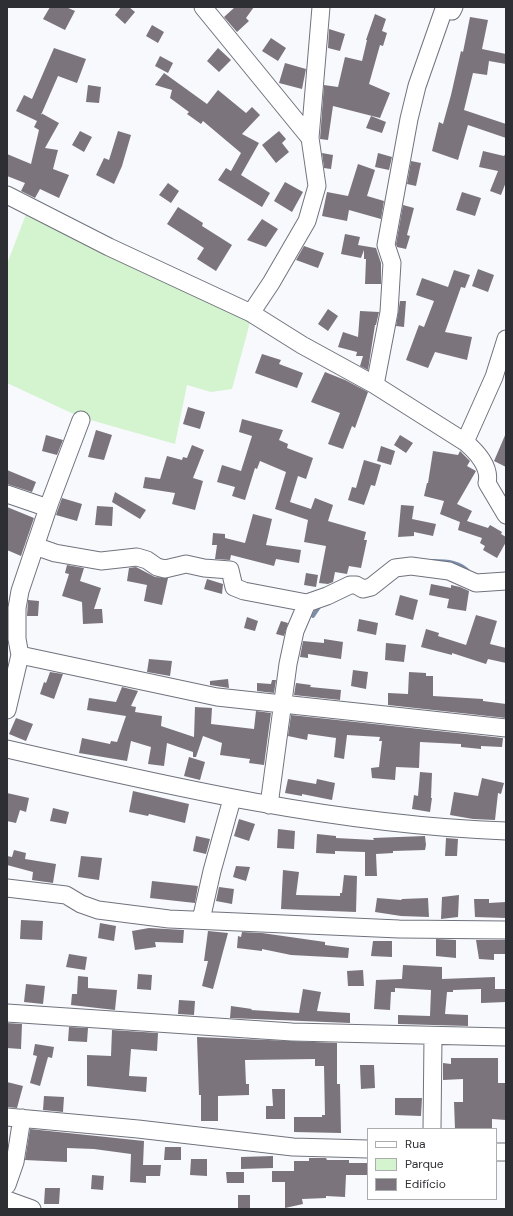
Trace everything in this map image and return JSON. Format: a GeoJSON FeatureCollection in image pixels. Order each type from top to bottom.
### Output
{"type":"FeatureCollection","features":[{"type":"Feature","properties":{"kind":"street"},"geometry":{"type":"LineString","coordinates":[[203,7],[310,138]]}},
{"type":"Feature","properties":{"kind":"street"},"geometry":{"type":"LineString","coordinates":[[251,313],[271,283],[307,221],[317,186],[310,138],[321,7]]}},
{"type":"Feature","properties":{"kind":"street"},"geometry":{"type":"LineString","coordinates":[[375,385],[389,312],[392,263],[386,245],[409,118],[417,86],[444,9],[452,11],[454,7]]}},
{"type":"Feature","properties":{"kind":"street"},"geometry":{"type":"LineString","coordinates":[[7,195],[110,247],[251,313],[302,345],[375,385],[465,442],[478,453],[489,477],[487,484],[506,515]]}},
{"type":"Feature","properties":{"kind":"street"},"geometry":{"type":"LineString","coordinates":[[465,442],[494,377],[506,339]]}},
{"type":"Feature","properties":{"kind":"street"},"geometry":{"type":"LineString","coordinates":[[7,710],[20,655],[17,639],[17,608],[13,591],[35,546],[81,420]]}},
{"type":"Feature","properties":{"kind":"street"},"geometry":{"type":"LineString","coordinates":[[7,494],[48,508]]}},
{"type":"Feature","properties":{"kind":"street"},"geometry":{"type":"LineString","coordinates":[[35,546],[55,553],[101,561],[137,557],[147,560],[157,567],[166,569],[186,564],[204,568],[230,570],[234,580],[234,587],[244,591],[307,603],[327,596],[350,585],[356,585],[363,590],[371,587],[395,568],[411,566],[449,571],[476,583],[506,581]]}},
{"type":"Feature","properties":{"kind":"street"},"geometry":{"type":"LineString","coordinates":[[269,805],[288,664],[295,631],[307,603]]}},
{"type":"Feature","properties":{"kind":"street"},"geometry":{"type":"LineString","coordinates":[[20,655],[217,697],[506,728]]}},
{"type":"Feature","properties":{"kind":"street"},"geometry":{"type":"LineString","coordinates":[[7,750],[232,799],[339,816],[447,829],[506,831]]}},
{"type":"Feature","properties":{"kind":"street"},"geometry":{"type":"LineString","coordinates":[[201,920],[212,871],[232,799]]}},
{"type":"Feature","properties":{"kind":"street"},"geometry":{"type":"LineString","coordinates":[[7,888],[66,895],[81,904],[98,910],[169,919],[399,929],[506,930]]}},
{"type":"Feature","properties":{"kind":"street"},"geometry":{"type":"LineString","coordinates":[[7,1013],[261,1030],[433,1037],[506,1037]]}},
{"type":"Feature","properties":{"kind":"street"},"geometry":{"type":"LineString","coordinates":[[432,1128],[433,1037]]}},
{"type":"Feature","properties":{"kind":"street"},"geometry":{"type":"LineString","coordinates":[[7,1185],[15,1162],[14,1117],[293,1147],[367,1149]]}},
{"type":"Feature","properties":{"kind":"street"},"geometry":{"type":"LineString","coordinates":[[7,1200],[32,1209]]}},
{"type":"Feature","properties":{"kind":"green space"},"geometry":{"type":"Polygon","coordinates":[[[28,209],[252,315],[232,389],[211,392],[187,385],[175,444],[80,417],[7,383],[7,264],[28,209]]]}},
{"type":"Feature","properties":{"kind":"building"},"geometry":{"type":"Polygon","coordinates":[[[50,7],[66,7],[75,11],[65,30],[43,19],[50,7]]]}},
{"type":"Feature","properties":{"kind":"building"},"geometry":{"type":"Polygon","coordinates":[[[121,7],[129,7],[135,12],[125,24],[115,15],[121,7]]]}},
{"type":"Feature","properties":{"kind":"building"},"geometry":{"type":"Polygon","coordinates":[[[235,7],[254,7],[246,18],[249,21],[237,32],[224,17],[235,7]]]}},
{"type":"Feature","properties":{"kind":"building"},"geometry":{"type":"Polygon","coordinates":[[[375,14],[386,19],[382,31],[387,33],[383,46],[380,45],[369,84],[390,93],[380,118],[333,106],[328,140],[320,139],[324,85],[338,87],[345,57],[362,61],[366,40],[375,14]]]}},
{"type":"Feature","properties":{"kind":"building"},"geometry":{"type":"Polygon","coordinates":[[[470,17],[488,20],[482,49],[506,54],[506,64],[489,61],[487,75],[473,73],[464,110],[506,124],[506,138],[468,125],[458,160],[432,151],[439,122],[443,124],[461,51],[463,52],[470,17]]]}},
{"type":"Feature","properties":{"kind":"building"},"geometry":{"type":"Polygon","coordinates":[[[152,25],[164,32],[158,43],[146,36],[152,25]]]}},
{"type":"Feature","properties":{"kind":"building"},"geometry":{"type":"Polygon","coordinates":[[[329,29],[345,34],[340,51],[328,48],[329,29]]]}},
{"type":"Feature","properties":{"kind":"building"},"geometry":{"type":"Polygon","coordinates":[[[271,38],[286,48],[278,61],[262,51],[271,38]]]}},
{"type":"Feature","properties":{"kind":"building"},"geometry":{"type":"Polygon","coordinates":[[[54,48],[86,59],[77,83],[58,76],[42,113],[59,123],[45,148],[58,150],[53,169],[69,175],[59,198],[40,189],[35,198],[21,191],[25,183],[7,176],[7,154],[31,164],[39,130],[34,127],[37,121],[16,111],[24,95],[32,99],[54,48]]]}},
{"type":"Feature","properties":{"kind":"building"},"geometry":{"type":"Polygon","coordinates":[[[218,48],[231,60],[219,72],[207,61],[218,48]]]}},
{"type":"Feature","properties":{"kind":"building"},"geometry":{"type":"Polygon","coordinates":[[[160,56],[173,63],[168,73],[155,66],[160,56]]]}},
{"type":"Feature","properties":{"kind":"building"},"geometry":{"type":"Polygon","coordinates":[[[285,63],[306,69],[302,89],[279,83],[285,63]]]}},
{"type":"Feature","properties":{"kind":"building"},"geometry":{"type":"Polygon","coordinates":[[[164,73],[207,104],[218,90],[246,113],[252,107],[260,115],[242,134],[259,143],[241,175],[270,193],[262,207],[218,180],[226,168],[231,171],[241,153],[203,121],[201,124],[187,114],[189,112],[170,98],[172,90],[155,85],[164,73]]]}},
{"type":"Feature","properties":{"kind":"building"},"geometry":{"type":"Polygon","coordinates":[[[88,85],[101,87],[99,103],[86,102],[88,85]]]}},
{"type":"Feature","properties":{"kind":"building"},"geometry":{"type":"Polygon","coordinates":[[[371,116],[386,122],[382,133],[366,128],[371,116]]]}},
{"type":"Feature","properties":{"kind":"building"},"geometry":{"type":"Polygon","coordinates":[[[80,131],[92,137],[84,152],[72,145],[80,131]]]}},
{"type":"Feature","properties":{"kind":"building"},"geometry":{"type":"Polygon","coordinates":[[[118,131],[131,135],[122,166],[114,184],[96,175],[104,158],[109,160],[118,131]]]}},
{"type":"Feature","properties":{"kind":"building"},"geometry":{"type":"Polygon","coordinates":[[[279,131],[286,139],[282,143],[289,152],[276,163],[262,145],[279,131]]]}},
{"type":"Feature","properties":{"kind":"building"},"geometry":{"type":"Polygon","coordinates":[[[483,151],[504,156],[506,153],[506,182],[501,195],[490,191],[498,171],[479,167],[483,151]]]}},
{"type":"Feature","properties":{"kind":"building"},"geometry":{"type":"Polygon","coordinates":[[[322,153],[333,155],[331,169],[324,168],[322,153]]]}},
{"type":"Feature","properties":{"kind":"building"},"geometry":{"type":"Polygon","coordinates":[[[378,153],[392,157],[389,170],[375,167],[378,153]]]}},
{"type":"Feature","properties":{"kind":"building"},"geometry":{"type":"Polygon","coordinates":[[[411,161],[421,163],[416,186],[407,184],[411,161]]]}},
{"type":"Feature","properties":{"kind":"building"},"geometry":{"type":"Polygon","coordinates":[[[358,164],[375,170],[367,196],[384,201],[381,219],[349,210],[347,221],[322,216],[327,192],[348,196],[358,164]]]}},
{"type":"Feature","properties":{"kind":"building"},"geometry":{"type":"Polygon","coordinates":[[[285,182],[303,192],[292,212],[274,201],[285,182]]]}},
{"type":"Feature","properties":{"kind":"building"},"geometry":{"type":"Polygon","coordinates":[[[168,183],[179,191],[171,203],[159,195],[168,183]]]}},
{"type":"Feature","properties":{"kind":"building"},"geometry":{"type":"Polygon","coordinates":[[[462,192],[481,198],[475,216],[456,210],[462,192]]]}},
{"type":"Feature","properties":{"kind":"building"},"geometry":{"type":"Polygon","coordinates":[[[403,205],[414,208],[407,235],[410,236],[406,249],[397,247],[396,244],[403,205]]]}},
{"type":"Feature","properties":{"kind":"building"},"geometry":{"type":"Polygon","coordinates":[[[178,207],[203,223],[202,226],[232,245],[216,271],[197,259],[204,248],[167,224],[178,207]]]}},
{"type":"Feature","properties":{"kind":"building"},"geometry":{"type":"Polygon","coordinates":[[[262,219],[278,229],[266,247],[247,240],[262,219]]]}},
{"type":"Feature","properties":{"kind":"building"},"geometry":{"type":"Polygon","coordinates":[[[345,234],[360,237],[358,245],[376,248],[381,263],[381,284],[365,284],[366,259],[364,259],[364,250],[361,258],[341,254],[345,234]]]}},
{"type":"Feature","properties":{"kind":"building"},"geometry":{"type":"Polygon","coordinates":[[[304,246],[324,253],[318,268],[296,260],[304,246]]]}},
{"type":"Feature","properties":{"kind":"building"},"geometry":{"type":"Polygon","coordinates":[[[478,269],[494,275],[488,292],[472,286],[478,269]]]}},
{"type":"Feature","properties":{"kind":"building"},"geometry":{"type":"Polygon","coordinates":[[[454,270],[470,275],[465,288],[461,287],[445,332],[472,337],[467,360],[435,352],[428,368],[406,360],[419,325],[424,327],[434,301],[416,295],[422,278],[448,287],[454,270]]]}},
{"type":"Feature","properties":{"kind":"building"},"geometry":{"type":"Polygon","coordinates":[[[400,301],[406,301],[404,327],[396,326],[400,301]]]}},
{"type":"Feature","properties":{"kind":"building"},"geometry":{"type":"Polygon","coordinates":[[[328,309],[338,316],[328,331],[318,324],[328,309]]]}},
{"type":"Feature","properties":{"kind":"building"},"geometry":{"type":"Polygon","coordinates":[[[360,311],[379,312],[375,325],[368,370],[360,366],[363,356],[356,356],[357,352],[338,347],[343,332],[358,337],[360,311]]]}},
{"type":"Feature","properties":{"kind":"building"},"geometry":{"type":"Polygon","coordinates":[[[262,354],[281,360],[279,364],[303,373],[297,388],[255,373],[262,354]]]}},
{"type":"Feature","properties":{"kind":"building"},"geometry":{"type":"Polygon","coordinates":[[[325,372],[368,392],[355,428],[352,426],[343,449],[328,444],[340,413],[311,402],[325,372]]]}},
{"type":"Feature","properties":{"kind":"building"},"geometry":{"type":"Polygon","coordinates":[[[188,407],[205,412],[200,429],[183,424],[188,407]]]}},
{"type":"Feature","properties":{"kind":"building"},"geometry":{"type":"Polygon","coordinates":[[[242,419],[283,430],[279,440],[288,444],[287,448],[313,458],[306,479],[298,476],[290,502],[311,509],[315,498],[333,505],[328,521],[366,532],[364,540],[367,540],[361,568],[349,566],[347,574],[335,572],[333,582],[328,584],[319,583],[326,546],[304,542],[308,520],[275,509],[286,472],[260,461],[257,469],[255,468],[245,500],[232,496],[235,487],[217,482],[222,465],[241,471],[252,436],[239,432],[242,419]]]}},
{"type":"Feature","properties":{"kind":"building"},"geometry":{"type":"Polygon","coordinates":[[[96,430],[112,435],[104,460],[88,457],[96,430]]]}},
{"type":"Feature","properties":{"kind":"building"},"geometry":{"type":"Polygon","coordinates":[[[506,433],[506,467],[494,461],[506,433]]]}},
{"type":"Feature","properties":{"kind":"building"},"geometry":{"type":"Polygon","coordinates":[[[46,435],[63,440],[57,455],[42,451],[46,435]]]}},
{"type":"Feature","properties":{"kind":"building"},"geometry":{"type":"Polygon","coordinates":[[[400,435],[413,443],[406,453],[394,445],[400,435]]]}},
{"type":"Feature","properties":{"kind":"building"},"geometry":{"type":"Polygon","coordinates":[[[192,445],[204,450],[193,478],[203,481],[195,510],[172,504],[175,493],[143,488],[145,477],[160,479],[167,456],[182,460],[183,457],[187,458],[192,445]]]}},
{"type":"Feature","properties":{"kind":"building"},"geometry":{"type":"Polygon","coordinates":[[[381,446],[395,451],[391,465],[377,461],[381,446]]]}},
{"type":"Feature","properties":{"kind":"building"},"geometry":{"type":"Polygon","coordinates":[[[433,451],[458,455],[460,451],[470,461],[467,466],[476,471],[457,504],[472,511],[467,521],[488,528],[490,525],[502,532],[501,534],[506,537],[506,542],[497,558],[483,550],[485,546],[480,543],[482,538],[458,530],[460,522],[440,514],[444,501],[424,496],[428,483],[433,451]]]}},
{"type":"Feature","properties":{"kind":"building"},"geometry":{"type":"Polygon","coordinates":[[[364,460],[381,465],[375,486],[371,485],[364,505],[348,500],[352,487],[356,488],[364,460]]]}},
{"type":"Feature","properties":{"kind":"building"},"geometry":{"type":"Polygon","coordinates":[[[7,470],[36,482],[32,492],[7,484],[7,470]]]}},
{"type":"Feature","properties":{"kind":"building"},"geometry":{"type":"Polygon","coordinates":[[[115,492],[146,510],[140,519],[112,502],[115,492]]]}},
{"type":"Feature","properties":{"kind":"building"},"geometry":{"type":"Polygon","coordinates":[[[62,498],[82,504],[77,521],[56,515],[62,498]]]}},
{"type":"Feature","properties":{"kind":"building"},"geometry":{"type":"Polygon","coordinates":[[[401,505],[414,506],[412,519],[436,524],[433,536],[414,532],[414,536],[398,537],[401,505]]]}},
{"type":"Feature","properties":{"kind":"building"},"geometry":{"type":"Polygon","coordinates":[[[97,506],[113,507],[112,526],[95,525],[97,506]]]}},
{"type":"Feature","properties":{"kind":"building"},"geometry":{"type":"Polygon","coordinates":[[[7,507],[34,518],[21,556],[7,550],[7,507]]]}},
{"type":"Feature","properties":{"kind":"building"},"geometry":{"type":"Polygon","coordinates":[[[253,514],[272,519],[266,545],[301,550],[299,563],[276,559],[274,566],[231,555],[230,560],[215,559],[217,545],[212,545],[213,533],[225,534],[225,538],[245,543],[253,514]]]}},
{"type":"Feature","properties":{"kind":"building"},"geometry":{"type":"Polygon","coordinates":[[[67,565],[84,568],[80,581],[101,588],[94,609],[102,609],[103,623],[83,624],[82,602],[62,596],[69,574],[65,573],[67,565]]]}},
{"type":"Feature","properties":{"kind":"building"},"geometry":{"type":"Polygon","coordinates":[[[136,567],[155,577],[168,578],[162,605],[144,601],[147,585],[127,581],[129,568],[136,567]]]}},
{"type":"Feature","properties":{"kind":"building"},"geometry":{"type":"Polygon","coordinates":[[[306,573],[318,575],[316,587],[304,585],[306,573]]]}},
{"type":"Feature","properties":{"kind":"building"},"geometry":{"type":"Polygon","coordinates":[[[207,579],[223,584],[222,594],[204,589],[207,579]]]}},
{"type":"Feature","properties":{"kind":"building"},"geometry":{"type":"Polygon","coordinates":[[[431,584],[451,588],[451,585],[469,591],[466,611],[447,608],[449,599],[429,595],[431,584]]]}},
{"type":"Feature","properties":{"kind":"building"},"geometry":{"type":"Polygon","coordinates":[[[400,595],[418,600],[413,620],[395,615],[400,595]]]}},
{"type":"Feature","properties":{"kind":"building"},"geometry":{"type":"Polygon","coordinates":[[[28,600],[39,601],[38,616],[27,616],[28,600]]]}},
{"type":"Feature","properties":{"kind":"building"},"geometry":{"type":"Polygon","coordinates":[[[476,615],[497,621],[490,644],[506,648],[506,663],[488,659],[486,664],[452,653],[452,655],[421,647],[426,629],[439,633],[438,636],[466,645],[476,615]]]}},
{"type":"Feature","properties":{"kind":"building"},"geometry":{"type":"Polygon","coordinates":[[[247,617],[258,621],[255,631],[244,628],[247,617]]]}},
{"type":"Feature","properties":{"kind":"building"},"geometry":{"type":"Polygon","coordinates":[[[359,619],[378,623],[376,635],[357,631],[359,619]]]}},
{"type":"Feature","properties":{"kind":"building"},"geometry":{"type":"Polygon","coordinates":[[[281,621],[288,623],[284,636],[276,634],[281,621]]]}},
{"type":"Feature","properties":{"kind":"building"},"geometry":{"type":"Polygon","coordinates":[[[324,639],[343,642],[341,659],[308,654],[308,658],[300,657],[303,641],[324,643],[324,639]]]}},
{"type":"Feature","properties":{"kind":"building"},"geometry":{"type":"Polygon","coordinates":[[[386,643],[406,645],[404,662],[385,660],[386,643]]]}},
{"type":"Feature","properties":{"kind":"building"},"geometry":{"type":"Polygon","coordinates":[[[149,659],[172,661],[170,676],[147,672],[149,659]]]}},
{"type":"Feature","properties":{"kind":"building"},"geometry":{"type":"Polygon","coordinates":[[[353,670],[368,672],[366,689],[351,686],[353,670]]]}},
{"type":"Feature","properties":{"kind":"building"},"geometry":{"type":"Polygon","coordinates":[[[50,672],[63,674],[54,699],[40,694],[44,682],[46,683],[50,672]]]}},
{"type":"Feature","properties":{"kind":"building"},"geometry":{"type":"Polygon","coordinates":[[[409,672],[426,673],[426,676],[433,676],[433,696],[483,699],[483,701],[506,704],[506,718],[388,705],[388,693],[408,694],[409,672]]]}},
{"type":"Feature","properties":{"kind":"building"},"geometry":{"type":"Polygon","coordinates":[[[228,679],[229,688],[210,685],[210,681],[228,679]]]}},
{"type":"Feature","properties":{"kind":"building"},"geometry":{"type":"Polygon","coordinates":[[[272,680],[276,680],[274,693],[257,691],[257,683],[271,684],[272,680]]]}},
{"type":"Feature","properties":{"kind":"building"},"geometry":{"type":"Polygon","coordinates":[[[296,683],[311,685],[310,687],[341,690],[340,700],[294,695],[296,683]]]}},
{"type":"Feature","properties":{"kind":"building"},"geometry":{"type":"Polygon","coordinates":[[[122,687],[138,691],[131,706],[136,707],[135,712],[162,716],[161,726],[194,737],[195,707],[212,708],[211,724],[254,729],[256,711],[271,713],[264,765],[249,763],[250,759],[220,755],[222,743],[203,736],[196,757],[193,757],[193,752],[167,743],[164,766],[148,764],[151,747],[131,741],[127,761],[79,753],[82,738],[110,744],[111,741],[117,742],[126,716],[87,710],[89,698],[116,702],[122,687]]]}},
{"type":"Feature","properties":{"kind":"building"},"geometry":{"type":"Polygon","coordinates":[[[291,715],[503,738],[502,747],[481,746],[481,749],[461,747],[461,744],[420,742],[419,768],[396,767],[395,780],[372,778],[371,768],[379,767],[382,741],[379,741],[380,737],[347,735],[344,759],[334,757],[336,738],[308,734],[307,740],[288,736],[291,715]]]}},
{"type":"Feature","properties":{"kind":"building"},"geometry":{"type":"Polygon","coordinates":[[[16,718],[33,724],[26,741],[9,734],[16,718]]]}},
{"type":"Feature","properties":{"kind":"building"},"geometry":{"type":"Polygon","coordinates":[[[189,757],[205,762],[200,780],[184,776],[189,757]]]}},
{"type":"Feature","properties":{"kind":"building"},"geometry":{"type":"Polygon","coordinates":[[[420,772],[432,773],[432,798],[430,812],[412,809],[414,795],[418,796],[420,772]]]}},
{"type":"Feature","properties":{"kind":"building"},"geometry":{"type":"Polygon","coordinates":[[[482,778],[504,783],[501,794],[498,793],[495,820],[473,819],[450,815],[454,792],[478,796],[482,778]]]}},
{"type":"Feature","properties":{"kind":"building"},"geometry":{"type":"Polygon","coordinates":[[[288,779],[316,784],[317,779],[335,783],[332,800],[302,794],[302,796],[285,793],[288,779]]]}},
{"type":"Feature","properties":{"kind":"building"},"geometry":{"type":"Polygon","coordinates":[[[133,791],[189,804],[185,823],[149,814],[148,816],[129,812],[133,791]]]}},
{"type":"Feature","properties":{"kind":"building"},"geometry":{"type":"Polygon","coordinates":[[[7,793],[29,798],[26,812],[20,810],[16,823],[7,821],[7,793]]]}},
{"type":"Feature","properties":{"kind":"building"},"geometry":{"type":"Polygon","coordinates":[[[53,808],[69,812],[66,824],[50,821],[53,808]]]}},
{"type":"Feature","properties":{"kind":"building"},"geometry":{"type":"Polygon","coordinates":[[[239,819],[255,824],[249,841],[234,836],[239,819]]]}},
{"type":"Feature","properties":{"kind":"building"},"geometry":{"type":"Polygon","coordinates":[[[278,829],[295,831],[294,849],[277,848],[278,829]]]}},
{"type":"Feature","properties":{"kind":"building"},"geometry":{"type":"Polygon","coordinates":[[[317,834],[336,836],[336,838],[374,840],[373,838],[425,836],[426,845],[425,850],[393,851],[393,853],[376,854],[377,876],[365,876],[365,852],[335,851],[335,854],[316,853],[317,834]]]}},
{"type":"Feature","properties":{"kind":"building"},"geometry":{"type":"Polygon","coordinates":[[[196,836],[210,839],[206,854],[193,851],[196,836]]]}},
{"type":"Feature","properties":{"kind":"building"},"geometry":{"type":"Polygon","coordinates":[[[446,838],[458,839],[457,856],[445,856],[446,838]]]}},
{"type":"Feature","properties":{"kind":"building"},"geometry":{"type":"Polygon","coordinates":[[[14,850],[26,853],[25,859],[56,864],[53,883],[32,880],[33,872],[7,865],[7,856],[12,857],[14,850]]]}},
{"type":"Feature","properties":{"kind":"building"},"geometry":{"type":"Polygon","coordinates":[[[81,856],[102,858],[99,880],[78,877],[81,856]]]}},
{"type":"Feature","properties":{"kind":"building"},"geometry":{"type":"Polygon","coordinates":[[[236,866],[250,867],[246,881],[233,877],[236,866]]]}},
{"type":"Feature","properties":{"kind":"building"},"geometry":{"type":"Polygon","coordinates":[[[283,870],[299,872],[296,895],[340,896],[340,893],[342,893],[344,875],[357,876],[356,912],[281,909],[283,870]]]}},
{"type":"Feature","properties":{"kind":"building"},"geometry":{"type":"Polygon","coordinates":[[[152,881],[198,886],[195,903],[150,898],[152,881]]]}},
{"type":"Feature","properties":{"kind":"building"},"geometry":{"type":"Polygon","coordinates":[[[219,887],[234,889],[232,904],[216,901],[219,887]]]}},
{"type":"Feature","properties":{"kind":"building"},"geometry":{"type":"Polygon","coordinates":[[[459,895],[458,917],[441,919],[442,897],[459,895]]]}},
{"type":"Feature","properties":{"kind":"building"},"geometry":{"type":"Polygon","coordinates":[[[377,898],[401,900],[428,898],[429,917],[401,916],[375,912],[377,898]]]}},
{"type":"Feature","properties":{"kind":"building"},"geometry":{"type":"Polygon","coordinates":[[[474,899],[489,899],[489,903],[506,902],[506,918],[475,917],[474,899]]]}},
{"type":"Feature","properties":{"kind":"building"},"geometry":{"type":"Polygon","coordinates":[[[21,920],[43,921],[42,940],[20,939],[21,920]]]}},
{"type":"Feature","properties":{"kind":"building"},"geometry":{"type":"Polygon","coordinates":[[[100,923],[116,926],[114,941],[98,938],[100,923]]]}},
{"type":"Feature","properties":{"kind":"building"},"geometry":{"type":"Polygon","coordinates":[[[149,928],[184,930],[183,943],[155,942],[156,947],[135,950],[132,931],[149,928]]]}},
{"type":"Feature","properties":{"kind":"building"},"geometry":{"type":"Polygon","coordinates":[[[208,931],[228,933],[213,989],[202,986],[208,961],[204,961],[208,931]]]}},
{"type":"Feature","properties":{"kind":"building"},"geometry":{"type":"Polygon","coordinates":[[[242,932],[262,933],[325,942],[325,945],[349,948],[348,958],[291,955],[262,949],[262,951],[237,948],[238,936],[241,937],[242,932]]]}},
{"type":"Feature","properties":{"kind":"building"},"geometry":{"type":"Polygon","coordinates":[[[436,939],[456,940],[456,958],[436,956],[436,939]]]}},
{"type":"Feature","properties":{"kind":"building"},"geometry":{"type":"Polygon","coordinates":[[[476,940],[506,940],[506,954],[494,954],[494,960],[479,959],[476,940]]]}},
{"type":"Feature","properties":{"kind":"building"},"geometry":{"type":"Polygon","coordinates":[[[373,941],[392,941],[392,957],[371,956],[373,941]]]}},
{"type":"Feature","properties":{"kind":"building"},"geometry":{"type":"Polygon","coordinates":[[[69,954],[87,957],[85,970],[66,967],[69,954]]]}},
{"type":"Feature","properties":{"kind":"building"},"geometry":{"type":"Polygon","coordinates":[[[403,965],[442,967],[442,979],[495,977],[495,989],[506,989],[506,1002],[481,1003],[481,989],[453,990],[453,992],[447,992],[445,1014],[468,1015],[468,1026],[398,1024],[398,1015],[430,1016],[431,990],[395,988],[395,992],[391,992],[390,1010],[374,1009],[376,980],[402,979],[403,965]]]}},
{"type":"Feature","properties":{"kind":"building"},"geometry":{"type":"Polygon","coordinates":[[[363,970],[364,986],[348,986],[347,971],[363,970]]]}},
{"type":"Feature","properties":{"kind":"building"},"geometry":{"type":"Polygon","coordinates":[[[138,974],[152,975],[151,990],[137,989],[138,974]]]}},
{"type":"Feature","properties":{"kind":"building"},"geometry":{"type":"Polygon","coordinates":[[[78,976],[88,977],[88,988],[117,990],[115,1010],[71,1005],[72,994],[77,994],[78,976]]]}},
{"type":"Feature","properties":{"kind":"building"},"geometry":{"type":"Polygon","coordinates":[[[26,984],[45,986],[43,1004],[24,1002],[26,984]]]}},
{"type":"Feature","properties":{"kind":"building"},"geometry":{"type":"Polygon","coordinates":[[[303,989],[321,992],[317,1011],[350,1013],[350,1023],[230,1018],[231,1006],[252,1009],[251,1010],[299,1013],[303,989]]]}},
{"type":"Feature","properties":{"kind":"building"},"geometry":{"type":"Polygon","coordinates":[[[179,1000],[195,1001],[194,1015],[178,1014],[179,1000]]]}},
{"type":"Feature","properties":{"kind":"building"},"geometry":{"type":"Polygon","coordinates":[[[7,1023],[22,1024],[21,1049],[7,1048],[7,1023]]]}},
{"type":"Feature","properties":{"kind":"building"},"geometry":{"type":"Polygon","coordinates":[[[69,1027],[88,1028],[87,1042],[68,1041],[69,1027]]]}},
{"type":"Feature","properties":{"kind":"building"},"geometry":{"type":"Polygon","coordinates":[[[112,1030],[158,1033],[157,1051],[131,1049],[129,1076],[147,1077],[146,1092],[87,1086],[87,1055],[111,1056],[112,1030]]]}},
{"type":"Feature","properties":{"kind":"building"},"geometry":{"type":"Polygon","coordinates":[[[197,1037],[337,1043],[337,1084],[340,1084],[341,1133],[294,1132],[294,1117],[322,1117],[322,1115],[325,1115],[324,1066],[315,1066],[315,1059],[245,1060],[246,1084],[249,1084],[249,1095],[218,1096],[218,1121],[201,1121],[201,1095],[199,1095],[197,1037]]]}},
{"type":"Feature","properties":{"kind":"building"},"geometry":{"type":"Polygon","coordinates":[[[35,1044],[54,1047],[52,1058],[48,1057],[40,1086],[30,1083],[37,1056],[33,1055],[35,1044]]]}},
{"type":"Feature","properties":{"kind":"building"},"geometry":{"type":"Polygon","coordinates":[[[451,1058],[498,1058],[498,1083],[506,1083],[506,1120],[492,1119],[492,1128],[455,1128],[454,1102],[463,1102],[463,1079],[443,1080],[443,1063],[451,1064],[451,1058]]]}},
{"type":"Feature","properties":{"kind":"building"},"geometry":{"type":"Polygon","coordinates":[[[360,1065],[374,1065],[375,1088],[361,1089],[360,1065]]]}},
{"type":"Feature","properties":{"kind":"building"},"geometry":{"type":"Polygon","coordinates":[[[7,1082],[23,1086],[17,1108],[7,1107],[7,1082]]]}},
{"type":"Feature","properties":{"kind":"building"},"geometry":{"type":"Polygon","coordinates":[[[272,1089],[285,1089],[285,1119],[266,1119],[266,1106],[273,1106],[272,1089]]]}},
{"type":"Feature","properties":{"kind":"building"},"geometry":{"type":"Polygon","coordinates":[[[44,1096],[64,1097],[63,1112],[43,1110],[44,1096]]]}},
{"type":"Feature","properties":{"kind":"building"},"geometry":{"type":"Polygon","coordinates":[[[395,1098],[422,1098],[421,1116],[395,1115],[395,1098]]]}},
{"type":"Feature","properties":{"kind":"building"},"geometry":{"type":"Polygon","coordinates":[[[30,1129],[144,1141],[143,1165],[161,1165],[160,1176],[146,1176],[146,1183],[130,1182],[131,1154],[94,1149],[67,1148],[67,1162],[25,1160],[30,1129]]]}},
{"type":"Feature","properties":{"kind":"building"},"geometry":{"type":"Polygon","coordinates":[[[165,1147],[181,1147],[181,1160],[164,1160],[165,1147]]]}},
{"type":"Feature","properties":{"kind":"building"},"geometry":{"type":"Polygon","coordinates":[[[273,1156],[273,1168],[241,1169],[241,1157],[273,1156]]]}},
{"type":"Feature","properties":{"kind":"building"},"geometry":{"type":"Polygon","coordinates":[[[309,1158],[326,1158],[327,1160],[349,1160],[349,1163],[367,1163],[367,1175],[346,1175],[345,1197],[326,1196],[326,1198],[302,1199],[303,1204],[285,1208],[285,1182],[272,1182],[272,1171],[294,1171],[294,1161],[309,1161],[309,1158]]]}},
{"type":"Feature","properties":{"kind":"building"},"geometry":{"type":"Polygon","coordinates":[[[191,1159],[207,1159],[207,1176],[190,1175],[191,1159]]]}},
{"type":"Feature","properties":{"kind":"building"},"geometry":{"type":"Polygon","coordinates":[[[226,1172],[244,1172],[244,1183],[227,1183],[226,1172]]]}},
{"type":"Feature","properties":{"kind":"building"},"geometry":{"type":"Polygon","coordinates":[[[92,1175],[104,1176],[103,1190],[91,1189],[92,1175]]]}},
{"type":"Feature","properties":{"kind":"building"},"geometry":{"type":"Polygon","coordinates":[[[45,1188],[60,1188],[59,1204],[44,1204],[45,1188]]]}},
{"type":"Feature","properties":{"kind":"building"},"geometry":{"type":"Polygon","coordinates":[[[238,1195],[250,1195],[250,1209],[238,1209],[238,1195]]]}},
{"type":"Feature","properties":{"kind":"waterway"},"geometry":{"type":"LineString","coordinates":[[433,561],[458,564],[470,573]]}},
{"type":"Feature","properties":{"kind":"waterway"},"geometry":{"type":"LineString","coordinates":[[313,616],[321,604]]}}]}
